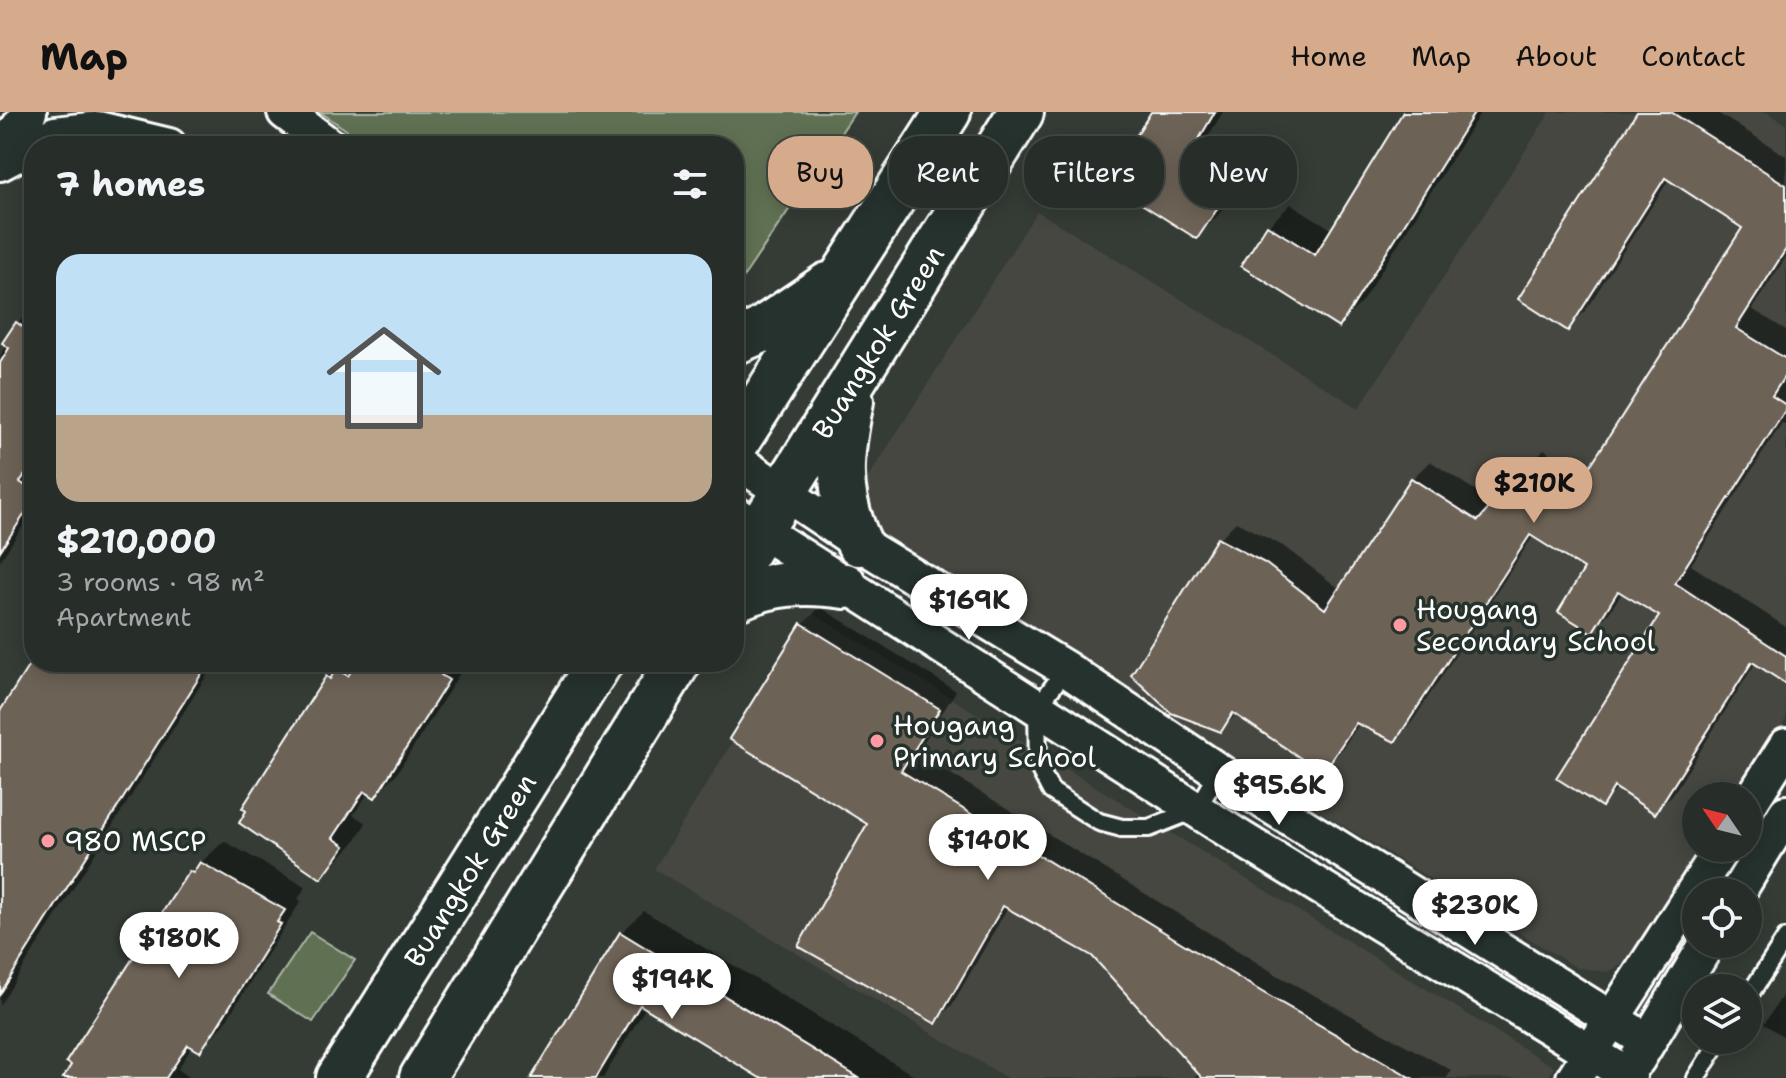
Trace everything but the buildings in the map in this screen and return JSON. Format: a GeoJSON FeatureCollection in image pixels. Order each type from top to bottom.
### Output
{"type":"FeatureCollection","features":[{"type":"Feature","properties":{"kind":"main road"},"geometry":{"type":"LineString","coordinates":[[744,430],[948,112]]}},
{"type":"Feature","properties":{"kind":"main road","name":"Buangkok Green"},"geometry":{"type":"LineString","coordinates":[[747,521],[784,492],[1021,112]]}},
{"type":"Feature","properties":{"kind":"main road"},"geometry":{"type":"LineString","coordinates":[[744,338],[760,331],[840,277]]}},
{"type":"Feature","properties":{"kind":"main road"},"geometry":{"type":"LineString","coordinates":[[855,379],[843,440],[840,481],[846,514],[859,543]]}},
{"type":"Feature","properties":{"kind":"main road"},"geometry":{"type":"LineString","coordinates":[[744,594],[757,588],[804,580],[845,586]]}},
{"type":"Feature","properties":{"kind":"main road","name":"Buangkok Green"},"geometry":{"type":"LineString","coordinates":[[339,1078],[591,672]]}},
{"type":"Feature","properties":{"kind":"main road"},"geometry":{"type":"LineString","coordinates":[[422,1078],[672,672]]}},
{"type":"Feature","properties":{"kind":"street"},"geometry":{"type":"LineString","coordinates":[[0,155],[29,112]]}},
{"type":"Feature","properties":{"kind":"street"},"geometry":{"type":"LineString","coordinates":[[143,112],[176,136]]}},
{"type":"Feature","properties":{"kind":"street"},"geometry":{"type":"LineString","coordinates":[[285,112],[317,136]]}},
{"type":"Feature","properties":{"kind":"street"},"geometry":{"type":"LineString","coordinates":[[51,136],[98,129],[127,136]]}},
{"type":"Feature","properties":{"kind":"street"},"geometry":{"type":"LineString","coordinates":[[0,163],[24,150]]}},
{"type":"Feature","properties":{"kind":"street"},"geometry":{"type":"LineString","coordinates":[[744,466],[859,543],[1066,669],[1219,772],[1342,875],[1582,1065],[1628,1077],[1698,958]]}},
{"type":"Feature","properties":{"kind":"street"},"geometry":{"type":"LineString","coordinates":[[747,521],[1197,809],[1342,875],[1613,1019],[1647,1041]]}},
{"type":"Feature","properties":{"kind":"street"},"geometry":{"type":"LineString","coordinates":[[1762,784],[1786,746]]}},
{"type":"Feature","properties":{"kind":"street"},"geometry":{"type":"LineString","coordinates":[[1747,878],[1786,813]]}},
{"type":"Feature","properties":{"kind":"street"},"geometry":{"type":"LineString","coordinates":[[1582,1065],[1713,862]]}},
{"type":"Feature","properties":{"kind":"lane"},"geometry":{"type":"LineString","coordinates":[[1066,669],[1037,708],[1038,766],[1051,791],[1087,814],[1122,828],[1149,828],[1197,809],[1219,772]]}},
{"type":"Feature","properties":{"kind":"lane"},"geometry":{"type":"LineString","coordinates":[[1762,975],[1786,938]]}},
{"type":"Feature","properties":{"kind":"lane"},"geometry":{"type":"LineString","coordinates":[[1696,1078],[1711,1054]]}},
{"type":"Feature","properties":{"kind":"shaded area","name":"Hougang Secondary School"},"geometry":{"type":"Polygon","coordinates":[[[1550,112],[1767,112],[1786,124],[1786,719],[1747,782],[1682,782],[1682,862],[1696,862],[1686,878],[1682,878],[1682,884],[1636,957],[1608,972],[1577,968],[860,531],[854,500],[1037,211],[1359,408],[1550,112]]]}},
{"type":"Feature","properties":{"kind":"shaded area","name":"Hougang Primary School"},"geometry":{"type":"Polygon","coordinates":[[[812,613],[1554,1067],[1548,1078],[1007,1078],[654,869],[812,613]]]}},
{"type":"Feature","properties":{"kind":"green space"},"geometry":{"type":"Polygon","coordinates":[[[320,112],[855,112],[839,136],[768,136],[768,208],[790,208],[744,276],[744,136],[355,136],[320,112]]]}},
{"type":"Feature","properties":{"kind":"green space"},"geometry":{"type":"Polygon","coordinates":[[[310,932],[355,960],[313,1022],[268,994],[310,932]]]}},
{"type":"Feature","properties":{"kind":"place","name":"Hougang Secondary School"},"geometry":{"type":"Point","coordinates":[1400,625]}},
{"type":"Feature","properties":{"kind":"place","name":"Hougang Primary School"},"geometry":{"type":"Point","coordinates":[877,741]}},
{"type":"Feature","properties":{"kind":"place","name":"980 MSCP"},"geometry":{"type":"Point","coordinates":[48,841]}}]}
